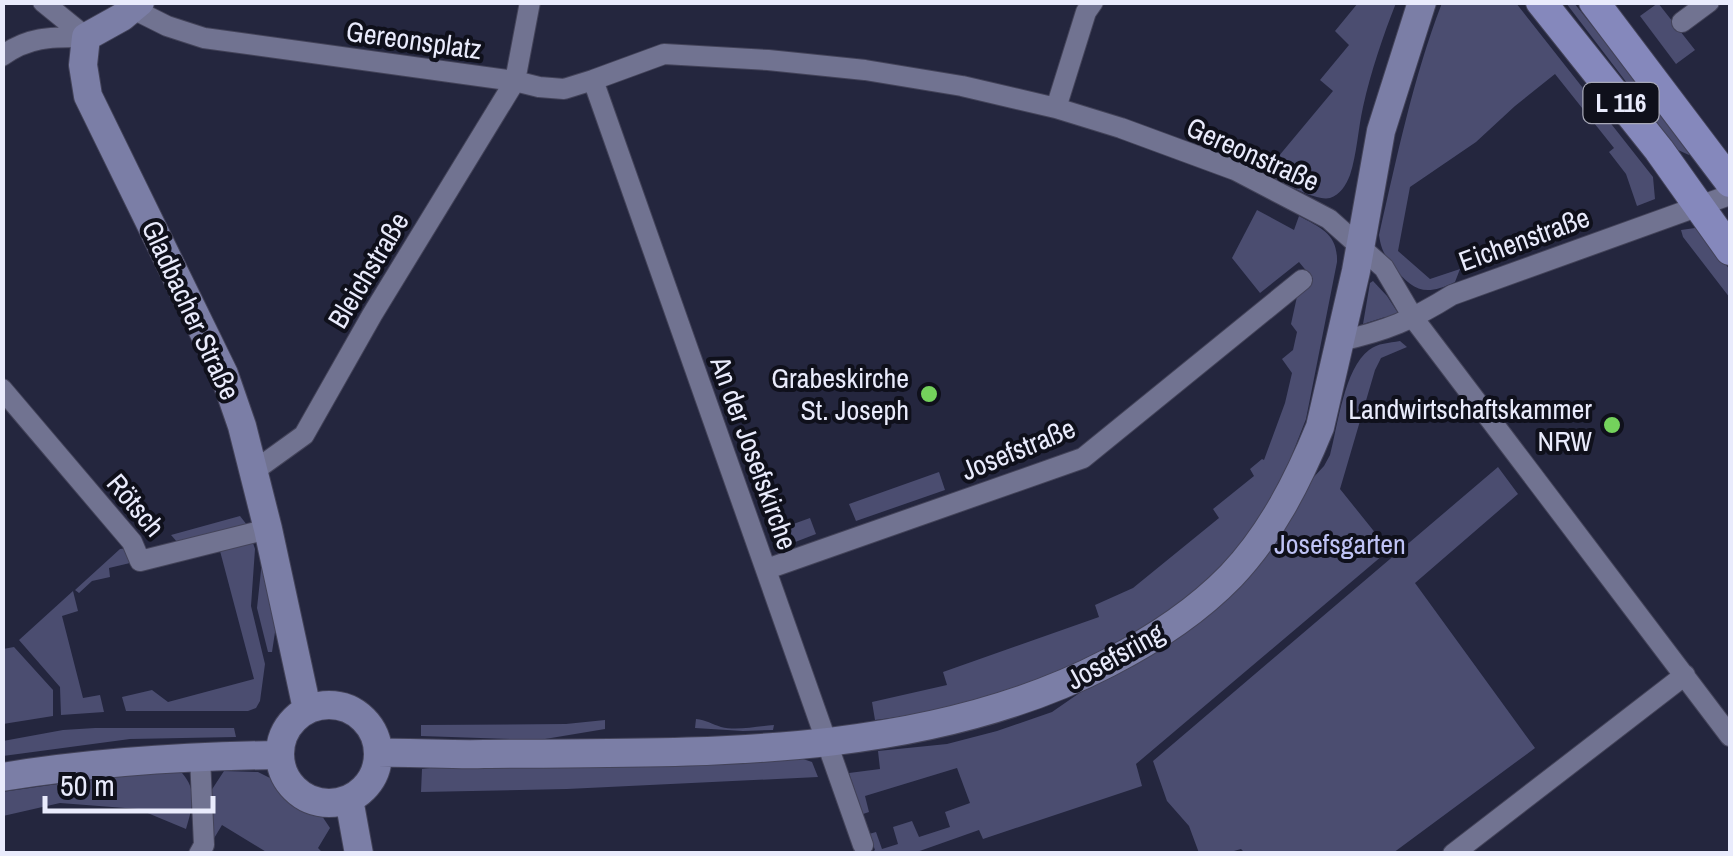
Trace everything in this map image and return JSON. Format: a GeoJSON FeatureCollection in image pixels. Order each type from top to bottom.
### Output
{"type":"FeatureCollection","features":[{"type":"Feature","properties":{"kind":"main road","name":"Josefsring"},"geometry":{"type":"LineString","coordinates":[[378,754],[714,750],[918,729],[1039,695],[1150,641],[1210,597],[1254,548],[1280,512],[1320,427],[1381,131],[1422,2]]}},
{"type":"Feature","properties":{"kind":"main road","name":"L 116"},"geometry":{"type":"LineString","coordinates":[[1542,2],[1658,150],[1730,250]]}},
{"type":"Feature","properties":{"kind":"main road","name":"L 116"},"geometry":{"type":"LineString","coordinates":[[1594,2],[1730,182]]}},
{"type":"Feature","properties":{"kind":"main road"},"geometry":{"type":"LineString","coordinates":[[86,37],[137,6]]}},
{"type":"Feature","properties":{"kind":"main road","name":"Gladbacher Straße"},"geometry":{"type":"LineString","coordinates":[[86,37],[83,65],[88,96],[224,374],[242,426],[307,709]]}},
{"type":"Feature","properties":{"kind":"main road"},"geometry":{"type":"LineString","coordinates":[[323,705],[355,712],[375,737],[378,754],[376,768],[360,791],[333,803],[302,796],[282,771],[279,755],[286,728],[295,717],[323,705]]}},
{"type":"Feature","properties":{"kind":"main road"},"geometry":{"type":"LineString","coordinates":[[2,777],[77,765],[279,755]]}},
{"type":"Feature","properties":{"kind":"main road"},"geometry":{"type":"LineString","coordinates":[[348,799],[360,854]]}},
{"type":"Feature","properties":{"kind":"street"},"geometry":{"type":"LineString","coordinates":[[42,2],[86,37]]}},
{"type":"Feature","properties":{"kind":"street"},"geometry":{"type":"LineString","coordinates":[[515,81],[530,2]]}},
{"type":"Feature","properties":{"kind":"street"},"geometry":{"type":"LineString","coordinates":[[1056,108],[1086,12],[1093,2]]}},
{"type":"Feature","properties":{"kind":"street"},"geometry":{"type":"LineString","coordinates":[[1682,22],[1708,2]]}},
{"type":"Feature","properties":{"kind":"street","name":"Gereonsplatz"},"geometry":{"type":"LineString","coordinates":[[137,6],[167,26],[204,38],[515,81]]}},
{"type":"Feature","properties":{"kind":"street"},"geometry":{"type":"LineString","coordinates":[[2,56],[18,45],[49,37],[86,37]]}},
{"type":"Feature","properties":{"kind":"street","name":"Gereonstraße"},"geometry":{"type":"LineString","coordinates":[[515,81],[564,88],[664,54],[865,70],[962,86],[1121,128],[1235,170],[1329,219],[1384,268],[1414,318],[1730,736]]}},
{"type":"Feature","properties":{"kind":"street","name":"An der Josefskirche"},"geometry":{"type":"LineString","coordinates":[[593,80],[862,846]]}},
{"type":"Feature","properties":{"kind":"street","name":"Bleichstraße"},"geometry":{"type":"LineString","coordinates":[[254,471],[304,435],[372,315],[515,81]]}},
{"type":"Feature","properties":{"kind":"street","name":"Eichenstraße"},"geometry":{"type":"LineString","coordinates":[[1340,342],[1414,318],[1452,295],[1730,195]]}},
{"type":"Feature","properties":{"kind":"street","name":"Josefstraße"},"geometry":{"type":"LineString","coordinates":[[766,569],[1084,458],[1302,280]]}},
{"type":"Feature","properties":{"kind":"street","name":"Rötsch"},"geometry":{"type":"LineString","coordinates":[[2,389],[132,542],[140,561],[268,528]]}},
{"type":"Feature","properties":{"kind":"street"},"geometry":{"type":"LineString","coordinates":[[1453,854],[1685,675]]}},
{"type":"Feature","properties":{"kind":"street"},"geometry":{"type":"LineString","coordinates":[[199,854],[204,845],[200,757]]}},
{"type":"Feature","properties":{"kind":"green space"},"geometry":{"type":"Polygon","coordinates":[[[1358,3],[1396,3],[1370,80],[1350,175],[1337,195],[1323,198],[1259,170],[1257,157],[1273,163],[1333,91],[1320,80],[1349,45],[1335,31],[1358,3]]]}},
{"type":"Feature","properties":{"kind":"green space"},"geometry":{"type":"Polygon","coordinates":[[[1442,3],[1516,3],[1653,177],[1655,199],[1637,206],[1626,174],[1609,152],[1614,148],[1555,74],[1476,142],[1410,187],[1398,251],[1430,279],[1460,269],[1455,282],[1435,289],[1420,289],[1406,281],[1385,254],[1379,235],[1414,89],[1442,3]]]}},
{"type":"Feature","properties":{"kind":"green space"},"geometry":{"type":"Polygon","coordinates":[[[1566,3],[1574,3],[1688,145],[1689,155],[1678,150],[1566,3]]]}},
{"type":"Feature","properties":{"kind":"green space"},"geometry":{"type":"Polygon","coordinates":[[[1658,3],[1695,50],[1676,64],[1640,16],[1658,3]]]}},
{"type":"Feature","properties":{"kind":"green space"},"geometry":{"type":"Polygon","coordinates":[[[1257,210],[1294,230],[1299,216],[1321,228],[1335,245],[1337,262],[1306,419],[1281,483],[1247,541],[1199,592],[1139,636],[1072,670],[952,710],[875,720],[872,702],[947,685],[943,672],[1099,617],[1095,605],[1133,588],[1219,518],[1213,509],[1254,476],[1250,469],[1264,460],[1285,403],[1292,373],[1282,359],[1293,350],[1297,332],[1291,324],[1298,292],[1313,279],[1299,262],[1260,293],[1232,258],[1257,210]]]}},
{"type":"Feature","properties":{"kind":"green space"},"geometry":{"type":"Polygon","coordinates":[[[1695,228],[1730,270],[1730,298],[1683,237],[1681,230],[1695,228]]]}},
{"type":"Feature","properties":{"kind":"green space"},"geometry":{"type":"Polygon","coordinates":[[[1373,281],[1398,313],[1363,324],[1370,283],[1373,281]]]}},
{"type":"Feature","properties":{"kind":"green space","name":"Josefsgarten"},"geometry":{"type":"Polygon","coordinates":[[[1400,341],[1407,347],[1381,358],[1375,370],[1340,489],[1389,550],[1136,764],[1142,786],[983,839],[979,830],[914,853],[868,854],[875,850],[869,834],[876,832],[882,849],[898,844],[893,827],[912,821],[919,837],[950,827],[945,812],[970,803],[957,768],[865,796],[869,812],[863,814],[849,773],[880,769],[878,751],[947,744],[1052,712],[1091,685],[1150,654],[1324,466],[1348,384],[1360,359],[1376,346],[1400,341]]]}},
{"type":"Feature","properties":{"kind":"green space"},"geometry":{"type":"Polygon","coordinates":[[[1498,467],[1518,494],[1415,583],[1535,748],[1393,853],[1246,854],[1241,849],[1199,853],[1189,826],[1167,801],[1153,761],[1498,467]]]}},
{"type":"Feature","properties":{"kind":"green space"},"geometry":{"type":"Polygon","coordinates":[[[939,472],[945,490],[856,521],[849,504],[939,472]]]}},
{"type":"Feature","properties":{"kind":"green space"},"geometry":{"type":"Polygon","coordinates":[[[240,516],[247,525],[178,543],[171,535],[240,516]]]}},
{"type":"Feature","properties":{"kind":"green space"},"geometry":{"type":"Polygon","coordinates":[[[810,518],[816,534],[777,549],[771,532],[810,518]]]}},
{"type":"Feature","properties":{"kind":"green space"},"geometry":{"type":"Polygon","coordinates":[[[253,543],[251,606],[265,664],[256,708],[126,711],[122,697],[152,690],[168,702],[254,679],[220,551],[253,543]]]}},
{"type":"Feature","properties":{"kind":"green space"},"geometry":{"type":"Polygon","coordinates":[[[120,549],[132,552],[130,563],[109,568],[110,577],[92,581],[79,593],[75,590],[120,549]]]}},
{"type":"Feature","properties":{"kind":"green space"},"geometry":{"type":"Polygon","coordinates":[[[262,561],[277,619],[272,652],[268,652],[257,608],[262,561]]]}},
{"type":"Feature","properties":{"kind":"green space"},"geometry":{"type":"Polygon","coordinates":[[[73,591],[78,611],[62,616],[83,698],[100,695],[104,712],[61,715],[60,687],[19,640],[73,591]]]}},
{"type":"Feature","properties":{"kind":"green space"},"geometry":{"type":"Polygon","coordinates":[[[14,647],[53,690],[53,716],[3,724],[3,649],[14,647]]]}},
{"type":"Feature","properties":{"kind":"green space"},"geometry":{"type":"Polygon","coordinates":[[[696,719],[727,728],[774,725],[773,730],[695,728],[696,719]]]}},
{"type":"Feature","properties":{"kind":"green space"},"geometry":{"type":"Polygon","coordinates":[[[605,720],[605,729],[539,740],[421,736],[421,725],[605,720]]]}},
{"type":"Feature","properties":{"kind":"green space"},"geometry":{"type":"Polygon","coordinates":[[[95,728],[234,728],[236,737],[130,739],[3,756],[3,741],[95,728]]]}},
{"type":"Feature","properties":{"kind":"green space"},"geometry":{"type":"Polygon","coordinates":[[[800,758],[812,762],[818,777],[421,792],[422,769],[452,765],[800,758]]]}},
{"type":"Feature","properties":{"kind":"green space"},"geometry":{"type":"Polygon","coordinates":[[[224,771],[258,772],[322,816],[330,828],[318,848],[323,853],[268,853],[222,825],[213,840],[207,797],[224,771]]]}},
{"type":"Feature","properties":{"kind":"green space"},"geometry":{"type":"Polygon","coordinates":[[[134,773],[182,773],[192,793],[186,829],[138,809],[60,803],[3,816],[2,792],[134,773]]]}},
{"type":"Feature","properties":{"kind":"place","name":"Grabeskirche St. Joseph"},"geometry":{"type":"Point","coordinates":[929,394]}},
{"type":"Feature","properties":{"kind":"place","name":"Landwirtschaftskammer NRW"},"geometry":{"type":"Point","coordinates":[1612,425]}}]}
